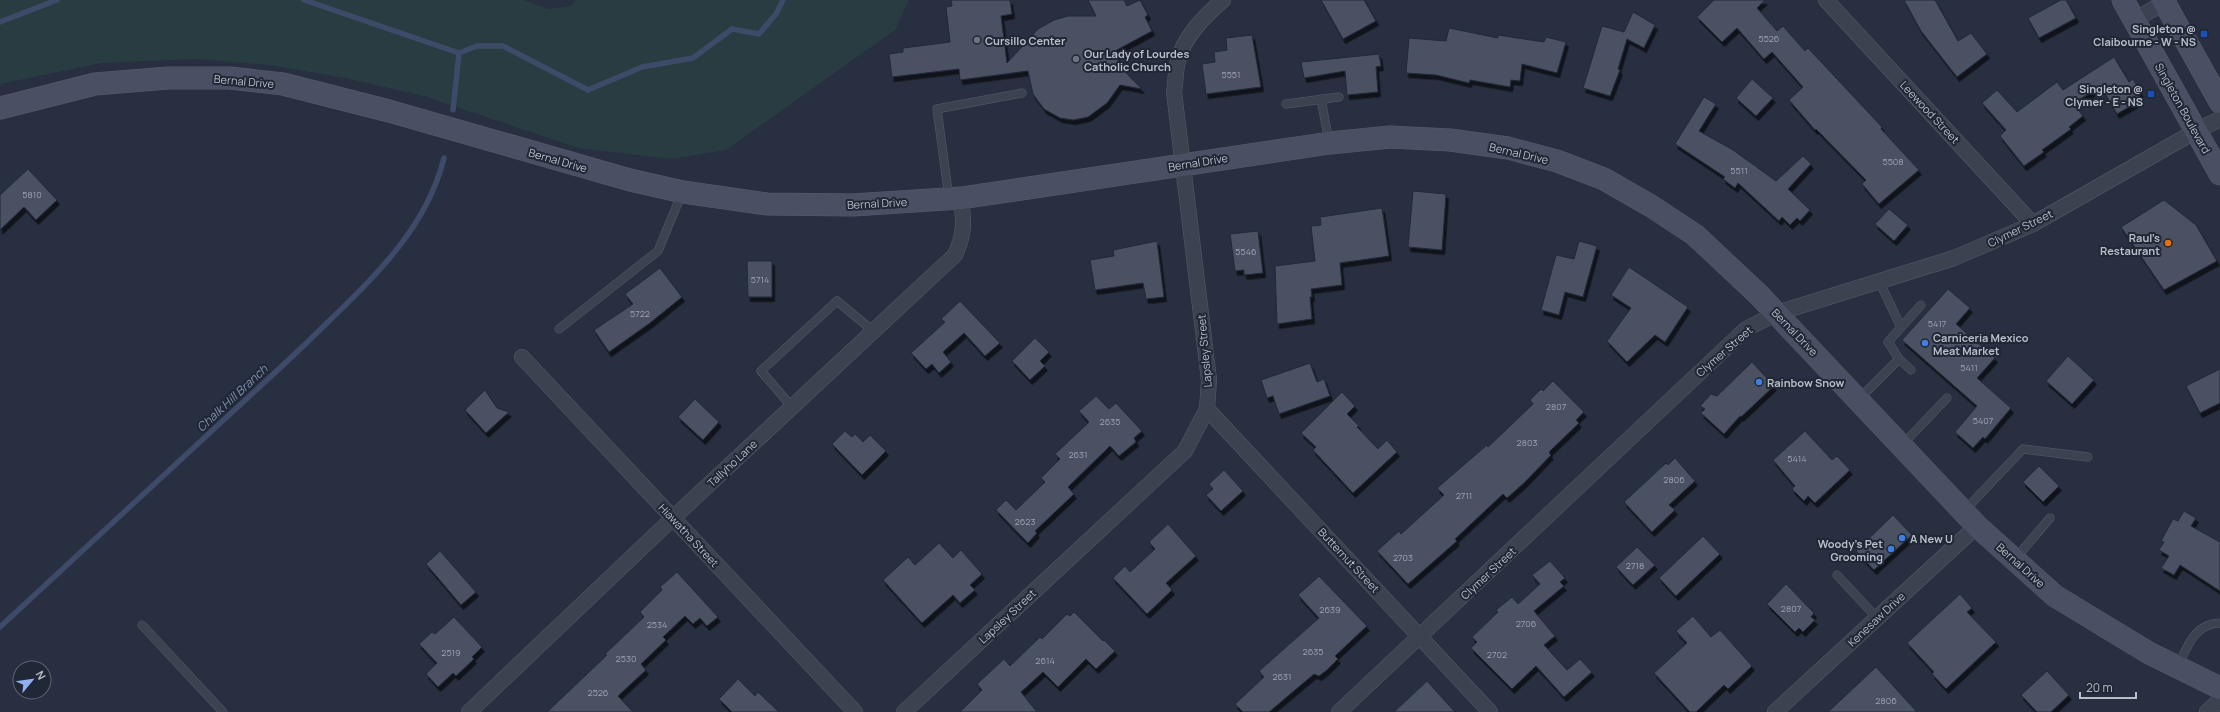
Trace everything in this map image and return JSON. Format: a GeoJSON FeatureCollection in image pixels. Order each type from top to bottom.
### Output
{"type":"FeatureCollection","features":[{"type":"Feature","properties":{"kind":"street","name":"Lapsley Street"},"geometry":{"type":"LineString","coordinates":[[904,712],[1185,451],[1207,409],[1209,380],[1184,164],[1174,92],[1178,61],[1189,37],[1206,15],[1223,0]]}},
{"type":"Feature","properties":{"kind":"street","name":"Leewood Street"},"geometry":{"type":"LineString","coordinates":[[1826,0],[2033,224]]}},
{"type":"Feature","properties":{"kind":"street","name":"Singleton Boulevard"},"geometry":{"type":"LineString","coordinates":[[2123,0],[2220,174]]}},
{"type":"Feature","properties":{"kind":"street"},"geometry":{"type":"LineString","coordinates":[[2134,20],[2166,1],[2220,102]]}},
{"type":"Feature","properties":{"kind":"street","name":"Bernal Drive"},"geometry":{"type":"LineString","coordinates":[[0,108],[95,84],[168,78],[230,78],[283,84],[388,111],[567,163],[683,192],[767,204],[853,205],[955,199],[1330,143],[1390,137],[1450,140],[1508,148],[1577,169],[1604,179],[1651,206],[1695,235],[1777,313],[1970,519],[2055,596],[2149,653],[2220,688]]}},
{"type":"Feature","properties":{"kind":"street","name":"Clymer Street"},"geometry":{"type":"LineString","coordinates":[[1340,712],[1746,329],[1777,313],[1954,258],[2033,224],[2196,131],[2220,119]]}},
{"type":"Feature","properties":{"kind":"street","name":"Tallyho Lane"},"geometry":{"type":"LineString","coordinates":[[469,712],[673,518],[955,255],[963,238],[964,222],[955,199]]}},
{"type":"Feature","properties":{"kind":"street","name":"Hiawatha Street"},"geometry":{"type":"LineString","coordinates":[[522,357],[855,712]]}},
{"type":"Feature","properties":{"kind":"street","name":"Butternut Street"},"geometry":{"type":"LineString","coordinates":[[1207,409],[1490,712]]}},
{"type":"Feature","properties":{"kind":"street","name":"Kenesaw Drive"},"geometry":{"type":"LineString","coordinates":[[1775,712],[1878,618],[1970,519]]}},
{"type":"Feature","properties":{"kind":"street"},"geometry":{"type":"LineString","coordinates":[[2207,712],[2220,700]]}},
{"type":"Feature","properties":{"kind":"lane"},"geometry":{"type":"LineString","coordinates":[[955,199],[937,109],[1022,93]]}},
{"type":"Feature","properties":{"kind":"lane"},"geometry":{"type":"LineString","coordinates":[[1286,104],[1339,97]]}},
{"type":"Feature","properties":{"kind":"lane"},"geometry":{"type":"LineString","coordinates":[[1321,99],[1330,143]]}},
{"type":"Feature","properties":{"kind":"lane"},"geometry":{"type":"LineString","coordinates":[[559,329],[658,250],[683,192]]}},
{"type":"Feature","properties":{"kind":"lane"},"geometry":{"type":"LineString","coordinates":[[1878,281],[1901,327]]}},
{"type":"Feature","properties":{"kind":"lane"},"geometry":{"type":"LineString","coordinates":[[792,407],[761,371],[837,301],[873,331]]}},
{"type":"Feature","properties":{"kind":"lane"},"geometry":{"type":"LineString","coordinates":[[1911,370],[1899,359],[1888,342],[1921,305]]}},
{"type":"Feature","properties":{"kind":"lane"},"geometry":{"type":"LineString","coordinates":[[1859,399],[1899,359]]}},
{"type":"Feature","properties":{"kind":"lane"},"geometry":{"type":"LineString","coordinates":[[1902,446],[1947,398]]}},
{"type":"Feature","properties":{"kind":"lane"},"geometry":{"type":"LineString","coordinates":[[1970,519],[2023,449],[2088,457]]}},
{"type":"Feature","properties":{"kind":"lane"},"geometry":{"type":"LineString","coordinates":[[2014,559],[2050,518]]}},
{"type":"Feature","properties":{"kind":"lane"},"geometry":{"type":"LineString","coordinates":[[1837,575],[1878,618]]}},
{"type":"Feature","properties":{"kind":"lane"},"geometry":{"type":"LineString","coordinates":[[2178,667],[2193,635],[2201,627],[2220,623]]}},
{"type":"Feature","properties":{"kind":"lane"},"geometry":{"type":"LineString","coordinates":[[142,625],[223,712]]}},
{"type":"Feature","properties":{"kind":"green space"},"geometry":{"type":"Polygon","coordinates":[[[0,0],[524,0],[548,9],[571,6],[576,0],[909,0],[895,30],[726,150],[671,159],[578,148],[424,96],[345,78],[269,65],[197,59],[102,63],[0,84],[0,0]]]}},
{"type":"Feature","properties":{"kind":"building"},"geometry":{"type":"Polygon","coordinates":[[[951,0],[1010,0],[1012,14],[1001,16],[1007,63],[1038,29],[1054,20],[1068,16],[1096,16],[1088,0],[1124,0],[1127,6],[1140,0],[1148,15],[1145,17],[1152,31],[1115,51],[1121,68],[1142,89],[1120,85],[1107,103],[1088,117],[1073,120],[1060,118],[1044,109],[1033,94],[1028,71],[960,80],[959,69],[892,77],[889,54],[903,52],[903,48],[950,42],[946,7],[952,6],[951,0]]]}},
{"type":"Feature","properties":{"kind":"building"},"geometry":{"type":"Polygon","coordinates":[[[1321,0],[1364,0],[1376,21],[1343,39],[1321,0]]]}},
{"type":"Feature","properties":{"kind":"building"},"geometry":{"type":"Polygon","coordinates":[[[1714,0],[1765,0],[1757,8],[1777,31],[1783,26],[1805,51],[1808,48],[1882,127],[1881,129],[1919,170],[1879,204],[1862,184],[1866,180],[1816,129],[1815,130],[1789,100],[1803,87],[1772,52],[1764,59],[1737,28],[1722,42],[1697,17],[1714,0]]]}},
{"type":"Feature","properties":{"kind":"building"},"geometry":{"type":"Polygon","coordinates":[[[1904,0],[1935,0],[1958,41],[1971,33],[1987,54],[1957,77],[1921,31],[1904,0]]]}},
{"type":"Feature","properties":{"kind":"building"},"geometry":{"type":"Polygon","coordinates":[[[2061,0],[2066,0],[2076,18],[2039,38],[2028,18],[2061,0]]]}},
{"type":"Feature","properties":{"kind":"building"},"geometry":{"type":"Polygon","coordinates":[[[1633,12],[1655,25],[1644,48],[1627,39],[1618,69],[1620,70],[1610,96],[1583,88],[1602,26],[1624,32],[1633,12]]]}},
{"type":"Feature","properties":{"kind":"building"},"geometry":{"type":"Polygon","coordinates":[[[1449,28],[1498,38],[1498,35],[1544,42],[1546,37],[1566,42],[1557,73],[1522,64],[1520,81],[1511,80],[1510,87],[1470,80],[1469,83],[1436,75],[1406,73],[1409,38],[1446,41],[1449,28]]]}},
{"type":"Feature","properties":{"kind":"building"},"geometry":{"type":"Polygon","coordinates":[[[1252,35],[1261,87],[1206,94],[1202,64],[1215,62],[1214,52],[1227,50],[1226,38],[1252,35]]]}},
{"type":"Feature","properties":{"kind":"building"},"geometry":{"type":"Polygon","coordinates":[[[1379,54],[1381,66],[1376,67],[1378,92],[1347,95],[1345,71],[1304,78],[1301,62],[1379,54]]]}},
{"type":"Feature","properties":{"kind":"building"},"geometry":{"type":"Polygon","coordinates":[[[2114,57],[2129,82],[2133,79],[2141,93],[2138,94],[2141,100],[2117,114],[2101,87],[2073,103],[2083,116],[2069,127],[2071,129],[2042,150],[2044,152],[2024,166],[2000,136],[2006,130],[1982,103],[1997,90],[2017,112],[2057,82],[2063,90],[2114,57]]]}},
{"type":"Feature","properties":{"kind":"building"},"geometry":{"type":"Polygon","coordinates":[[[1752,79],[1773,98],[1756,116],[1736,98],[1752,79]]]}},
{"type":"Feature","properties":{"kind":"building"},"geometry":{"type":"Polygon","coordinates":[[[1704,97],[1716,104],[1699,131],[1733,150],[1776,181],[1803,156],[1811,164],[1788,189],[1810,210],[1800,221],[1797,218],[1790,225],[1782,217],[1779,221],[1738,183],[1735,188],[1723,179],[1725,177],[1675,144],[1704,97]]]}},
{"type":"Feature","properties":{"kind":"building"},"geometry":{"type":"Polygon","coordinates":[[[28,169],[57,200],[36,220],[24,207],[0,230],[0,195],[28,169]]]}},
{"type":"Feature","properties":{"kind":"building"},"geometry":{"type":"Polygon","coordinates":[[[1413,191],[1446,194],[1442,250],[1408,247],[1413,191]]]}},
{"type":"Feature","properties":{"kind":"building"},"geometry":{"type":"Polygon","coordinates":[[[2164,200],[2196,225],[2217,261],[2164,290],[2121,227],[2164,200]]]}},
{"type":"Feature","properties":{"kind":"building"},"geometry":{"type":"Polygon","coordinates":[[[1382,208],[1389,256],[1340,263],[1342,285],[1311,289],[1312,297],[1310,297],[1312,319],[1277,324],[1275,266],[1315,261],[1311,226],[1321,225],[1320,217],[1382,208]]]}},
{"type":"Feature","properties":{"kind":"building"},"geometry":{"type":"Polygon","coordinates":[[[1889,209],[1908,225],[1894,241],[1875,224],[1889,209]]]}},
{"type":"Feature","properties":{"kind":"building"},"geometry":{"type":"Polygon","coordinates":[[[1258,231],[1263,273],[1244,275],[1244,270],[1235,271],[1230,234],[1258,231]]]}},
{"type":"Feature","properties":{"kind":"building"},"geometry":{"type":"Polygon","coordinates":[[[1157,241],[1164,297],[1146,299],[1143,283],[1095,290],[1090,260],[1114,256],[1113,250],[1157,241]]]}},
{"type":"Feature","properties":{"kind":"building"},"geometry":{"type":"Polygon","coordinates":[[[1579,241],[1597,246],[1583,297],[1565,292],[1559,315],[1541,310],[1556,255],[1574,259],[1579,241]]]}},
{"type":"Feature","properties":{"kind":"building"},"geometry":{"type":"Polygon","coordinates":[[[747,261],[772,261],[772,297],[748,297],[747,261]]]}},
{"type":"Feature","properties":{"kind":"building"},"geometry":{"type":"Polygon","coordinates":[[[1629,267],[1688,307],[1665,342],[1655,335],[1627,362],[1607,341],[1631,308],[1611,295],[1629,267]]]}},
{"type":"Feature","properties":{"kind":"building"},"geometry":{"type":"Polygon","coordinates":[[[660,268],[682,297],[650,323],[609,352],[594,330],[633,304],[625,294],[660,268]]]}},
{"type":"Feature","properties":{"kind":"building"},"geometry":{"type":"Polygon","coordinates":[[[1948,289],[1970,308],[1956,324],[1995,358],[1977,378],[2011,408],[1985,439],[1983,437],[1973,448],[1955,432],[1977,406],[1902,340],[1948,289]]]}},
{"type":"Feature","properties":{"kind":"building"},"geometry":{"type":"Polygon","coordinates":[[[960,301],[1000,343],[985,356],[964,333],[943,352],[951,362],[939,373],[932,364],[926,369],[911,353],[945,322],[941,319],[960,301]]]}},
{"type":"Feature","properties":{"kind":"building"},"geometry":{"type":"Polygon","coordinates":[[[1035,338],[1049,352],[1040,361],[1045,366],[1030,380],[1012,361],[1035,338]]]}},
{"type":"Feature","properties":{"kind":"building"},"geometry":{"type":"Polygon","coordinates":[[[2068,356],[2094,380],[2072,404],[2046,381],[2068,356]]]}},
{"type":"Feature","properties":{"kind":"building"},"geometry":{"type":"Polygon","coordinates":[[[1752,362],[1774,386],[1741,417],[1740,416],[1724,434],[1701,413],[1705,409],[1700,406],[1711,394],[1717,396],[1752,362]]]}},
{"type":"Feature","properties":{"kind":"building"},"geometry":{"type":"Polygon","coordinates":[[[1310,363],[1317,382],[1324,379],[1330,396],[1279,414],[1273,396],[1267,398],[1261,380],[1310,363]]]}},
{"type":"Feature","properties":{"kind":"building"},"geometry":{"type":"Polygon","coordinates":[[[2220,369],[2220,403],[2200,413],[2186,386],[2220,369]]]}},
{"type":"Feature","properties":{"kind":"building"},"geometry":{"type":"Polygon","coordinates":[[[1553,381],[1584,412],[1576,420],[1579,423],[1550,451],[1549,453],[1551,455],[1524,483],[1507,498],[1503,494],[1455,539],[1457,541],[1408,584],[1377,551],[1399,531],[1401,534],[1444,495],[1437,488],[1487,445],[1488,447],[1533,404],[1530,400],[1541,389],[1543,391],[1553,381]]]}},
{"type":"Feature","properties":{"kind":"building"},"geometry":{"type":"Polygon","coordinates":[[[485,390],[497,408],[509,412],[486,433],[465,410],[485,390]]]}},
{"type":"Feature","properties":{"kind":"building"},"geometry":{"type":"Polygon","coordinates":[[[1342,392],[1355,406],[1347,414],[1359,426],[1357,427],[1378,449],[1387,440],[1397,452],[1353,493],[1313,450],[1316,447],[1301,433],[1342,392]]]}},
{"type":"Feature","properties":{"kind":"building"},"geometry":{"type":"Polygon","coordinates":[[[1096,396],[1109,409],[1116,403],[1142,431],[1134,438],[1136,442],[1119,456],[1110,446],[1068,487],[1074,494],[1035,531],[1037,533],[1028,543],[996,510],[1006,500],[1016,510],[1045,482],[1041,478],[1060,459],[1055,454],[1089,422],[1079,411],[1096,396]]]}},
{"type":"Feature","properties":{"kind":"building"},"geometry":{"type":"Polygon","coordinates":[[[695,399],[719,422],[703,440],[678,417],[695,399]]]}},
{"type":"Feature","properties":{"kind":"building"},"geometry":{"type":"Polygon","coordinates":[[[845,431],[852,437],[855,434],[863,442],[870,435],[886,451],[862,475],[832,444],[845,431]]]}},
{"type":"Feature","properties":{"kind":"building"},"geometry":{"type":"Polygon","coordinates":[[[1805,431],[1832,460],[1837,456],[1850,470],[1815,503],[1808,496],[1804,501],[1792,489],[1795,486],[1773,460],[1805,431]]]}},
{"type":"Feature","properties":{"kind":"building"},"geometry":{"type":"Polygon","coordinates":[[[1675,458],[1695,481],[1669,505],[1675,510],[1652,532],[1624,502],[1666,463],[1668,465],[1675,458]]]}},
{"type":"Feature","properties":{"kind":"building"},"geometry":{"type":"Polygon","coordinates":[[[2039,466],[2059,486],[2043,502],[2023,482],[2039,466]]]}},
{"type":"Feature","properties":{"kind":"building"},"geometry":{"type":"Polygon","coordinates":[[[1224,470],[1243,491],[1221,511],[1206,495],[1213,489],[1209,484],[1224,470]]]}},
{"type":"Feature","properties":{"kind":"building"},"geometry":{"type":"Polygon","coordinates":[[[2184,511],[2196,518],[2191,526],[2220,542],[2220,591],[2180,565],[2174,575],[2161,568],[2169,556],[2159,550],[2164,542],[2161,541],[2173,519],[2178,521],[2184,511]]]}},
{"type":"Feature","properties":{"kind":"building"},"geometry":{"type":"Polygon","coordinates":[[[1893,515],[1912,535],[1874,570],[1856,551],[1893,515]]]}},
{"type":"Feature","properties":{"kind":"building"},"geometry":{"type":"Polygon","coordinates":[[[1168,524],[1196,556],[1166,583],[1172,590],[1147,614],[1113,578],[1125,566],[1130,572],[1155,549],[1149,542],[1168,524]]]}},
{"type":"Feature","properties":{"kind":"building"},"geometry":{"type":"Polygon","coordinates":[[[1703,536],[1720,554],[1676,596],[1659,578],[1703,536]]]}},
{"type":"Feature","properties":{"kind":"building"},"geometry":{"type":"Polygon","coordinates":[[[939,543],[953,558],[961,550],[982,574],[970,585],[975,590],[960,603],[953,595],[922,623],[883,580],[908,557],[915,565],[939,543]]]}},
{"type":"Feature","properties":{"kind":"building"},"geometry":{"type":"Polygon","coordinates":[[[1637,547],[1655,565],[1633,585],[1616,567],[1637,547]]]}},
{"type":"Feature","properties":{"kind":"building"},"geometry":{"type":"Polygon","coordinates":[[[440,551],[476,592],[461,605],[426,564],[440,551]]]}},
{"type":"Feature","properties":{"kind":"building"},"geometry":{"type":"Polygon","coordinates":[[[1550,561],[1565,578],[1560,582],[1564,586],[1534,611],[1555,636],[1544,645],[1567,670],[1580,659],[1592,672],[1564,697],[1536,666],[1512,689],[1471,648],[1477,642],[1472,637],[1498,612],[1496,610],[1512,597],[1518,604],[1540,584],[1532,575],[1550,561]]]}},
{"type":"Feature","properties":{"kind":"building"},"geometry":{"type":"Polygon","coordinates":[[[677,572],[718,617],[707,626],[700,618],[693,624],[685,616],[663,637],[666,640],[641,664],[646,670],[618,696],[633,712],[547,712],[607,655],[605,654],[644,617],[640,612],[662,590],[660,587],[677,572]]]}},
{"type":"Feature","properties":{"kind":"building"},"geometry":{"type":"Polygon","coordinates":[[[1319,576],[1367,626],[1335,656],[1338,659],[1327,670],[1319,676],[1314,674],[1269,712],[1243,712],[1235,704],[1264,677],[1259,671],[1319,618],[1298,595],[1319,576]]]}},
{"type":"Feature","properties":{"kind":"building"},"geometry":{"type":"Polygon","coordinates":[[[1786,584],[1814,613],[1811,617],[1815,620],[1803,632],[1799,628],[1795,632],[1767,604],[1786,584]]]}},
{"type":"Feature","properties":{"kind":"building"},"geometry":{"type":"Polygon","coordinates":[[[1960,594],[1972,608],[1967,612],[1996,642],[1946,689],[1932,674],[1934,672],[1907,643],[1960,594]]]}},
{"type":"Feature","properties":{"kind":"building"},"geometry":{"type":"Polygon","coordinates":[[[1074,612],[1115,651],[1096,669],[1086,659],[1058,687],[1043,672],[1021,692],[1037,712],[960,712],[982,690],[977,684],[1004,659],[1010,666],[1040,637],[1042,639],[1067,614],[1070,616],[1074,612]]]}},
{"type":"Feature","properties":{"kind":"building"},"geometry":{"type":"Polygon","coordinates":[[[1693,616],[1711,637],[1720,630],[1752,666],[1728,689],[1724,685],[1696,712],[1690,712],[1654,673],[1687,643],[1676,631],[1693,616]]]}},
{"type":"Feature","properties":{"kind":"building"},"geometry":{"type":"Polygon","coordinates":[[[454,617],[482,647],[472,657],[474,659],[456,676],[453,673],[438,687],[426,674],[437,663],[419,644],[432,632],[435,634],[454,617]]]}},
{"type":"Feature","properties":{"kind":"building"},"geometry":{"type":"Polygon","coordinates":[[[1876,667],[1917,712],[1828,712],[1876,667]]]}},
{"type":"Feature","properties":{"kind":"building"},"geometry":{"type":"Polygon","coordinates":[[[2047,671],[2069,695],[2051,712],[2037,712],[2021,695],[2047,671]]]}},
{"type":"Feature","properties":{"kind":"building"},"geometry":{"type":"Polygon","coordinates":[[[738,679],[755,696],[758,692],[779,712],[732,712],[719,699],[738,679]]]}},
{"type":"Feature","properties":{"kind":"building"},"geometry":{"type":"Polygon","coordinates":[[[1427,681],[1455,712],[1394,712],[1427,681]]]}},
{"type":"Feature","properties":{"kind":"waterway","name":"Chalk Hill Branch"},"geometry":{"type":"LineString","coordinates":[[0,22],[57,0]]}},
{"type":"Feature","properties":{"kind":"waterway","name":"Chalk Hill Branch"},"geometry":{"type":"LineString","coordinates":[[304,0],[459,53]]}},
{"type":"Feature","properties":{"kind":"waterway","name":"Chalk Hill Branch"},"geometry":{"type":"LineString","coordinates":[[453,110],[459,53],[477,46],[503,46],[588,90],[642,67],[693,58],[732,29],[759,34],[776,14],[783,0]]}},
{"type":"Feature","properties":{"kind":"waterway","name":"Chalk Hill Branch"},"geometry":{"type":"LineString","coordinates":[[0,627],[289,360],[367,284],[399,246],[426,205],[436,183],[444,158]]}},
{"type":"Feature","properties":{"kind":"place","name":"Singleton @ Claibourne - W - NS"},"geometry":{"type":"Point","coordinates":[2204,34]}},
{"type":"Feature","properties":{"kind":"place","name":"Cursillo Center"},"geometry":{"type":"Point","coordinates":[977,40]}},
{"type":"Feature","properties":{"kind":"place","name":"Our Lady of Lourdes Catholic Church"},"geometry":{"type":"Point","coordinates":[1076,59]}},
{"type":"Feature","properties":{"kind":"place","name":"Singleton @ Clymer - E - NS"},"geometry":{"type":"Point","coordinates":[2151,94]}},
{"type":"Feature","properties":{"kind":"place","name":"Raul’s Restaurant"},"geometry":{"type":"Point","coordinates":[2168,243]}},
{"type":"Feature","properties":{"kind":"place","name":"Carniceria Mexico Meat Market"},"geometry":{"type":"Point","coordinates":[1925,343]}},
{"type":"Feature","properties":{"kind":"place","name":"Rainbow Snow"},"geometry":{"type":"Point","coordinates":[1759,382]}},
{"type":"Feature","properties":{"kind":"place","name":"A New U"},"geometry":{"type":"Point","coordinates":[1902,538]}},
{"type":"Feature","properties":{"kind":"place","name":"Woody's Pet Grooming"},"geometry":{"type":"Point","coordinates":[1891,549]}}]}
